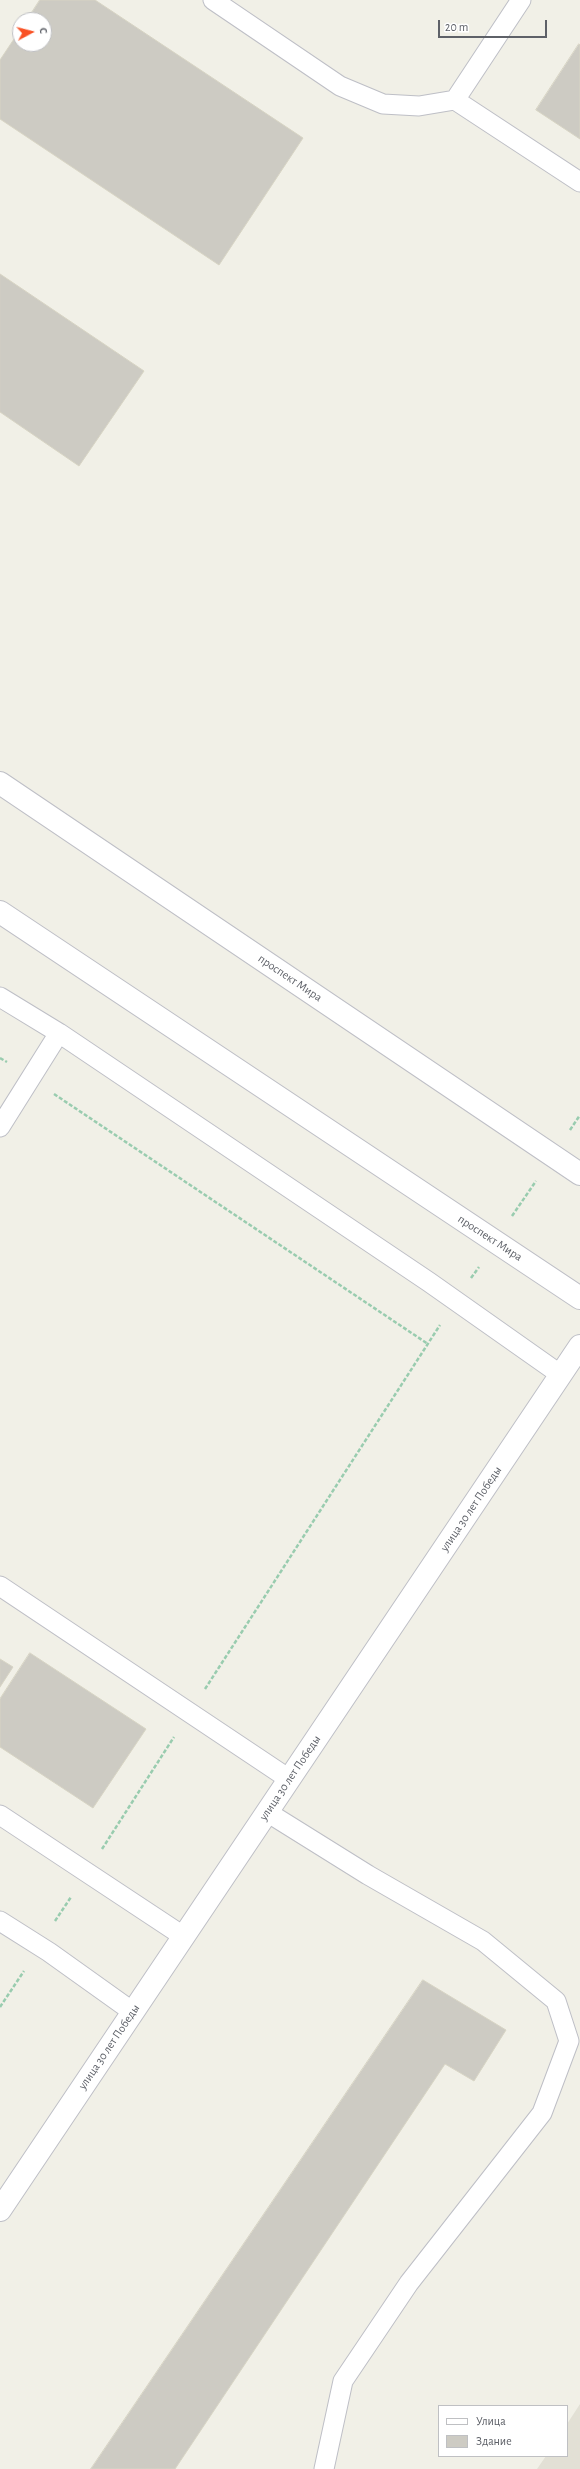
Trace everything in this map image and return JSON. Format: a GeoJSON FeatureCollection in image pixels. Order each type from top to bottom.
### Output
{"type":"FeatureCollection","features":[{"type":"Feature","properties":{"kind":"street","name":"проспект Мира"},"geometry":{"type":"LineString","coordinates":[[0,783],[580,1174]]}},
{"type":"Feature","properties":{"kind":"street","name":"проспект Мира"},"geometry":{"type":"LineString","coordinates":[[0,912],[580,1298]]}},
{"type":"Feature","properties":{"kind":"street","name":"улица 30 лет Победы"},"geometry":{"type":"LineString","coordinates":[[0,2210],[580,1346]]}},
{"type":"Feature","properties":{"kind":"lane"},"geometry":{"type":"LineString","coordinates":[[213,0],[340,86],[383,104],[419,106],[455,100],[580,182]]}},
{"type":"Feature","properties":{"kind":"lane"},"geometry":{"type":"LineString","coordinates":[[455,100],[521,0]]}},
{"type":"Feature","properties":{"kind":"lane"},"geometry":{"type":"LineString","coordinates":[[0,997],[59,1033],[456,1301],[561,1374]]}},
{"type":"Feature","properties":{"kind":"lane"},"geometry":{"type":"LineString","coordinates":[[0,1127],[59,1033]]}},
{"type":"Feature","properties":{"kind":"lane"},"geometry":{"type":"LineString","coordinates":[[0,1586],[289,1779]]}},
{"type":"Feature","properties":{"kind":"lane"},"geometry":{"type":"LineString","coordinates":[[267,1812],[368,1875],[483,1941],[556,2001],[575,2041],[542,2113],[409,2283],[343,2381],[324,2469]]}},
{"type":"Feature","properties":{"kind":"lane"},"geometry":{"type":"LineString","coordinates":[[0,1815],[183,1936]]}},
{"type":"Feature","properties":{"kind":"lane"},"geometry":{"type":"LineString","coordinates":[[0,1921],[39,1946],[133,2012]]}},
{"type":"Feature","properties":{"kind":"path"},"geometry":{"type":"LineString","coordinates":[[0,1058],[428,1344]]}},
{"type":"Feature","properties":{"kind":"path"},"geometry":{"type":"LineString","coordinates":[[0,2007],[428,1344],[580,1115]]}},
{"type":"Feature","properties":{"kind":"shaded area"},"geometry":{"type":"Polygon","coordinates":[[[580,2404],[580,2469],[537,2469],[545,2457],[568,2457],[568,2422],[580,2404]]]}},
{"type":"Feature","properties":{"kind":"building"},"geometry":{"type":"Polygon","coordinates":[[[40,0],[95,0],[303,138],[219,265],[0,119],[0,60],[12,42],[12,52],[52,52],[52,12],[32,12],[40,0]]]}},
{"type":"Feature","properties":{"kind":"building"},"geometry":{"type":"Polygon","coordinates":[[[579,44],[580,45],[580,139],[536,110],[579,44]]]}},
{"type":"Feature","properties":{"kind":"building"},"geometry":{"type":"Polygon","coordinates":[[[0,274],[144,371],[79,466],[0,412],[0,274]]]}},
{"type":"Feature","properties":{"kind":"building"},"geometry":{"type":"Polygon","coordinates":[[[30,1653],[146,1729],[93,1808],[0,1747],[0,1699],[30,1653]]]}},
{"type":"Feature","properties":{"kind":"building"},"geometry":{"type":"Polygon","coordinates":[[[0,1659],[13,1667],[0,1687],[0,1659]]]}},
{"type":"Feature","properties":{"kind":"building"},"geometry":{"type":"Polygon","coordinates":[[[423,1980],[506,2030],[474,2081],[445,2064],[175,2469],[91,2469],[423,1980]]]}}]}
